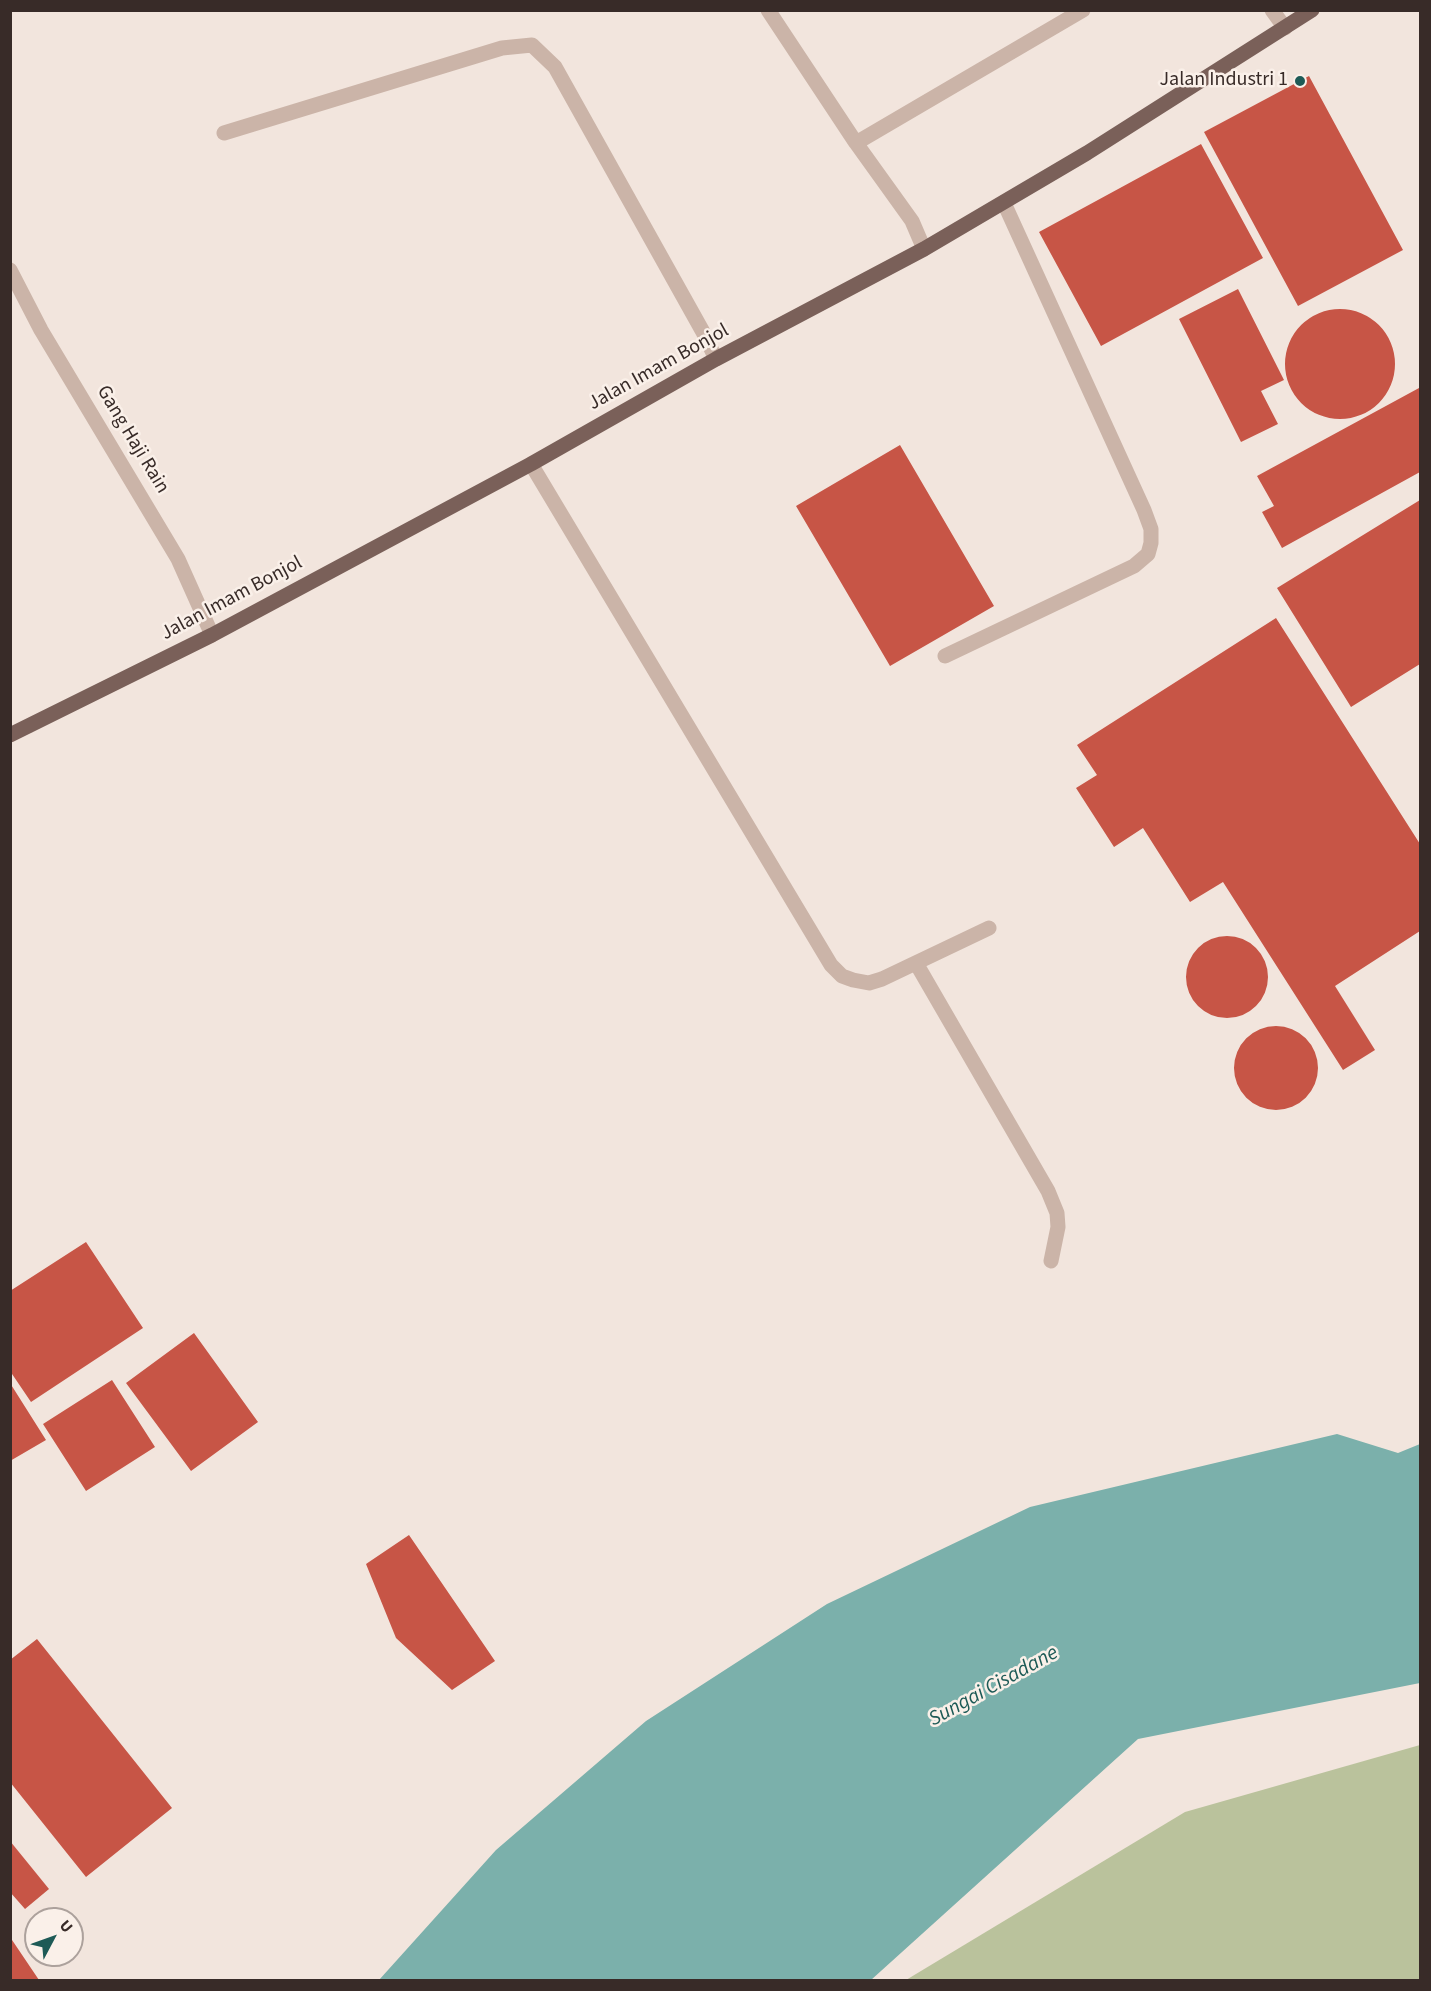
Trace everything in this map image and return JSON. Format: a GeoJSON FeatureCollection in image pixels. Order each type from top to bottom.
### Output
{"type":"FeatureCollection","features":[{"type":"Feature","properties":{"kind":"main road","name":"Jalan Imam Bonjol"},"geometry":{"type":"LineString","coordinates":[[10,735],[212,635],[531,464],[716,359],[924,249],[1004,203],[1312,10]]}},
{"type":"Feature","properties":{"kind":"street"},"geometry":{"type":"LineString","coordinates":[[768,10],[856,143],[912,221],[924,249]]}},
{"type":"Feature","properties":{"kind":"street"},"geometry":{"type":"LineString","coordinates":[[856,143],[1083,10]]}},
{"type":"Feature","properties":{"kind":"street"},"geometry":{"type":"LineString","coordinates":[[1272,10],[1285,28]]}},
{"type":"Feature","properties":{"kind":"street"},"geometry":{"type":"LineString","coordinates":[[224,133],[502,48],[531,45],[555,67],[716,359]]}},
{"type":"Feature","properties":{"kind":"street"},"geometry":{"type":"LineString","coordinates":[[945,656],[1134,566],[1148,554],[1151,543],[1151,529],[1144,510],[1004,203]]}},
{"type":"Feature","properties":{"kind":"street","name":"Gang Haji Rain"},"geometry":{"type":"LineString","coordinates":[[10,270],[42,330],[178,559],[212,635]]}},
{"type":"Feature","properties":{"kind":"street"},"geometry":{"type":"LineString","coordinates":[[531,464],[831,965],[842,976],[869,983],[989,928]]}},
{"type":"Feature","properties":{"kind":"street"},"geometry":{"type":"LineString","coordinates":[[916,963],[1048,1191],[1057,1213],[1058,1227],[1052,1261]]}},
{"type":"Feature","properties":{"kind":"green space"},"geometry":{"type":"Polygon","coordinates":[[[1420,1745],[1420,1980],[906,1980],[1185,1812],[1420,1745]]]}},
{"type":"Feature","properties":{"kind":"water","name":"Sungai Cisadane"},"geometry":{"type":"Polygon","coordinates":[[[1337,1434],[1398,1453],[1420,1444],[1420,1683],[1138,1739],[871,1980],[379,1980],[496,1850],[646,1721],[827,1604],[1030,1507],[1337,1434]]]}},
{"type":"Feature","properties":{"kind":"building"},"geometry":{"type":"Polygon","coordinates":[[[1309,76],[1403,250],[1298,306],[1204,132],[1309,76]]]}},
{"type":"Feature","properties":{"kind":"building"},"geometry":{"type":"Polygon","coordinates":[[[1201,144],[1263,258],[1101,346],[1039,232],[1201,144]]]}},
{"type":"Feature","properties":{"kind":"building"},"geometry":{"type":"Polygon","coordinates":[[[1238,289],[1284,380],[1261,391],[1278,424],[1241,442],[1179,319],[1238,289]]]}},
{"type":"Feature","properties":{"kind":"building"},"geometry":{"type":"Polygon","coordinates":[[[1340,309],[1361,313],[1379,325],[1391,343],[1395,364],[1391,385],[1379,403],[1361,415],[1340,419],[1319,415],[1301,403],[1289,385],[1285,364],[1289,343],[1301,325],[1319,313],[1340,309]]]}},
{"type":"Feature","properties":{"kind":"building"},"geometry":{"type":"Polygon","coordinates":[[[1419,388],[1420,472],[1282,548],[1262,512],[1274,506],[1257,476],[1419,388]]]}},
{"type":"Feature","properties":{"kind":"building"},"geometry":{"type":"Polygon","coordinates":[[[900,445],[994,606],[890,666],[796,506],[900,445]]]}},
{"type":"Feature","properties":{"kind":"building"},"geometry":{"type":"Polygon","coordinates":[[[1420,500],[1420,664],[1351,707],[1277,588],[1420,500]]]}},
{"type":"Feature","properties":{"kind":"building"},"geometry":{"type":"Polygon","coordinates":[[[1276,618],[1420,844],[1420,931],[1335,986],[1375,1050],[1343,1070],[1223,882],[1190,902],[1143,828],[1114,847],[1076,788],[1097,775],[1077,745],[1276,618]]]}},
{"type":"Feature","properties":{"kind":"building"},"geometry":{"type":"Polygon","coordinates":[[[1219,936],[1235,936],[1250,943],[1261,954],[1268,969],[1265,993],[1256,1006],[1235,1018],[1219,1018],[1204,1011],[1193,1000],[1186,985],[1186,969],[1193,954],[1204,943],[1219,936]]]}},
{"type":"Feature","properties":{"kind":"building"},"geometry":{"type":"Polygon","coordinates":[[[1276,1026],[1299,1033],[1311,1045],[1318,1068],[1311,1091],[1299,1103],[1276,1110],[1253,1103],[1241,1091],[1234,1068],[1241,1045],[1253,1033],[1276,1026]]]}},
{"type":"Feature","properties":{"kind":"building"},"geometry":{"type":"Polygon","coordinates":[[[86,1242],[143,1328],[31,1402],[10,1371],[10,1291],[86,1242]]]}},
{"type":"Feature","properties":{"kind":"building"},"geometry":{"type":"Polygon","coordinates":[[[194,1333],[258,1422],[191,1471],[126,1383],[194,1333]]]}},
{"type":"Feature","properties":{"kind":"building"},"geometry":{"type":"Polygon","coordinates":[[[112,1380],[155,1447],[86,1491],[43,1424],[112,1380]]]}},
{"type":"Feature","properties":{"kind":"building"},"geometry":{"type":"Polygon","coordinates":[[[10,1383],[46,1440],[10,1461],[10,1383]]]}},
{"type":"Feature","properties":{"kind":"building"},"geometry":{"type":"Polygon","coordinates":[[[409,1535],[495,1661],[452,1690],[396,1638],[366,1564],[409,1535]]]}},
{"type":"Feature","properties":{"kind":"building"},"geometry":{"type":"Polygon","coordinates":[[[37,1639],[172,1808],[86,1877],[10,1782],[10,1660],[37,1639]]]}},
{"type":"Feature","properties":{"kind":"building"},"geometry":{"type":"Polygon","coordinates":[[[10,1841],[49,1889],[24,1908],[10,1892],[10,1841]]]}},
{"type":"Feature","properties":{"kind":"building"},"geometry":{"type":"Polygon","coordinates":[[[10,1937],[24,1958],[24,1967],[30,1967],[39,1980],[10,1980],[10,1937]]]}},
{"type":"Feature","properties":{"kind":"place","name":"Jalan Industri 1"},"geometry":{"type":"Point","coordinates":[1300,81]}}]}
